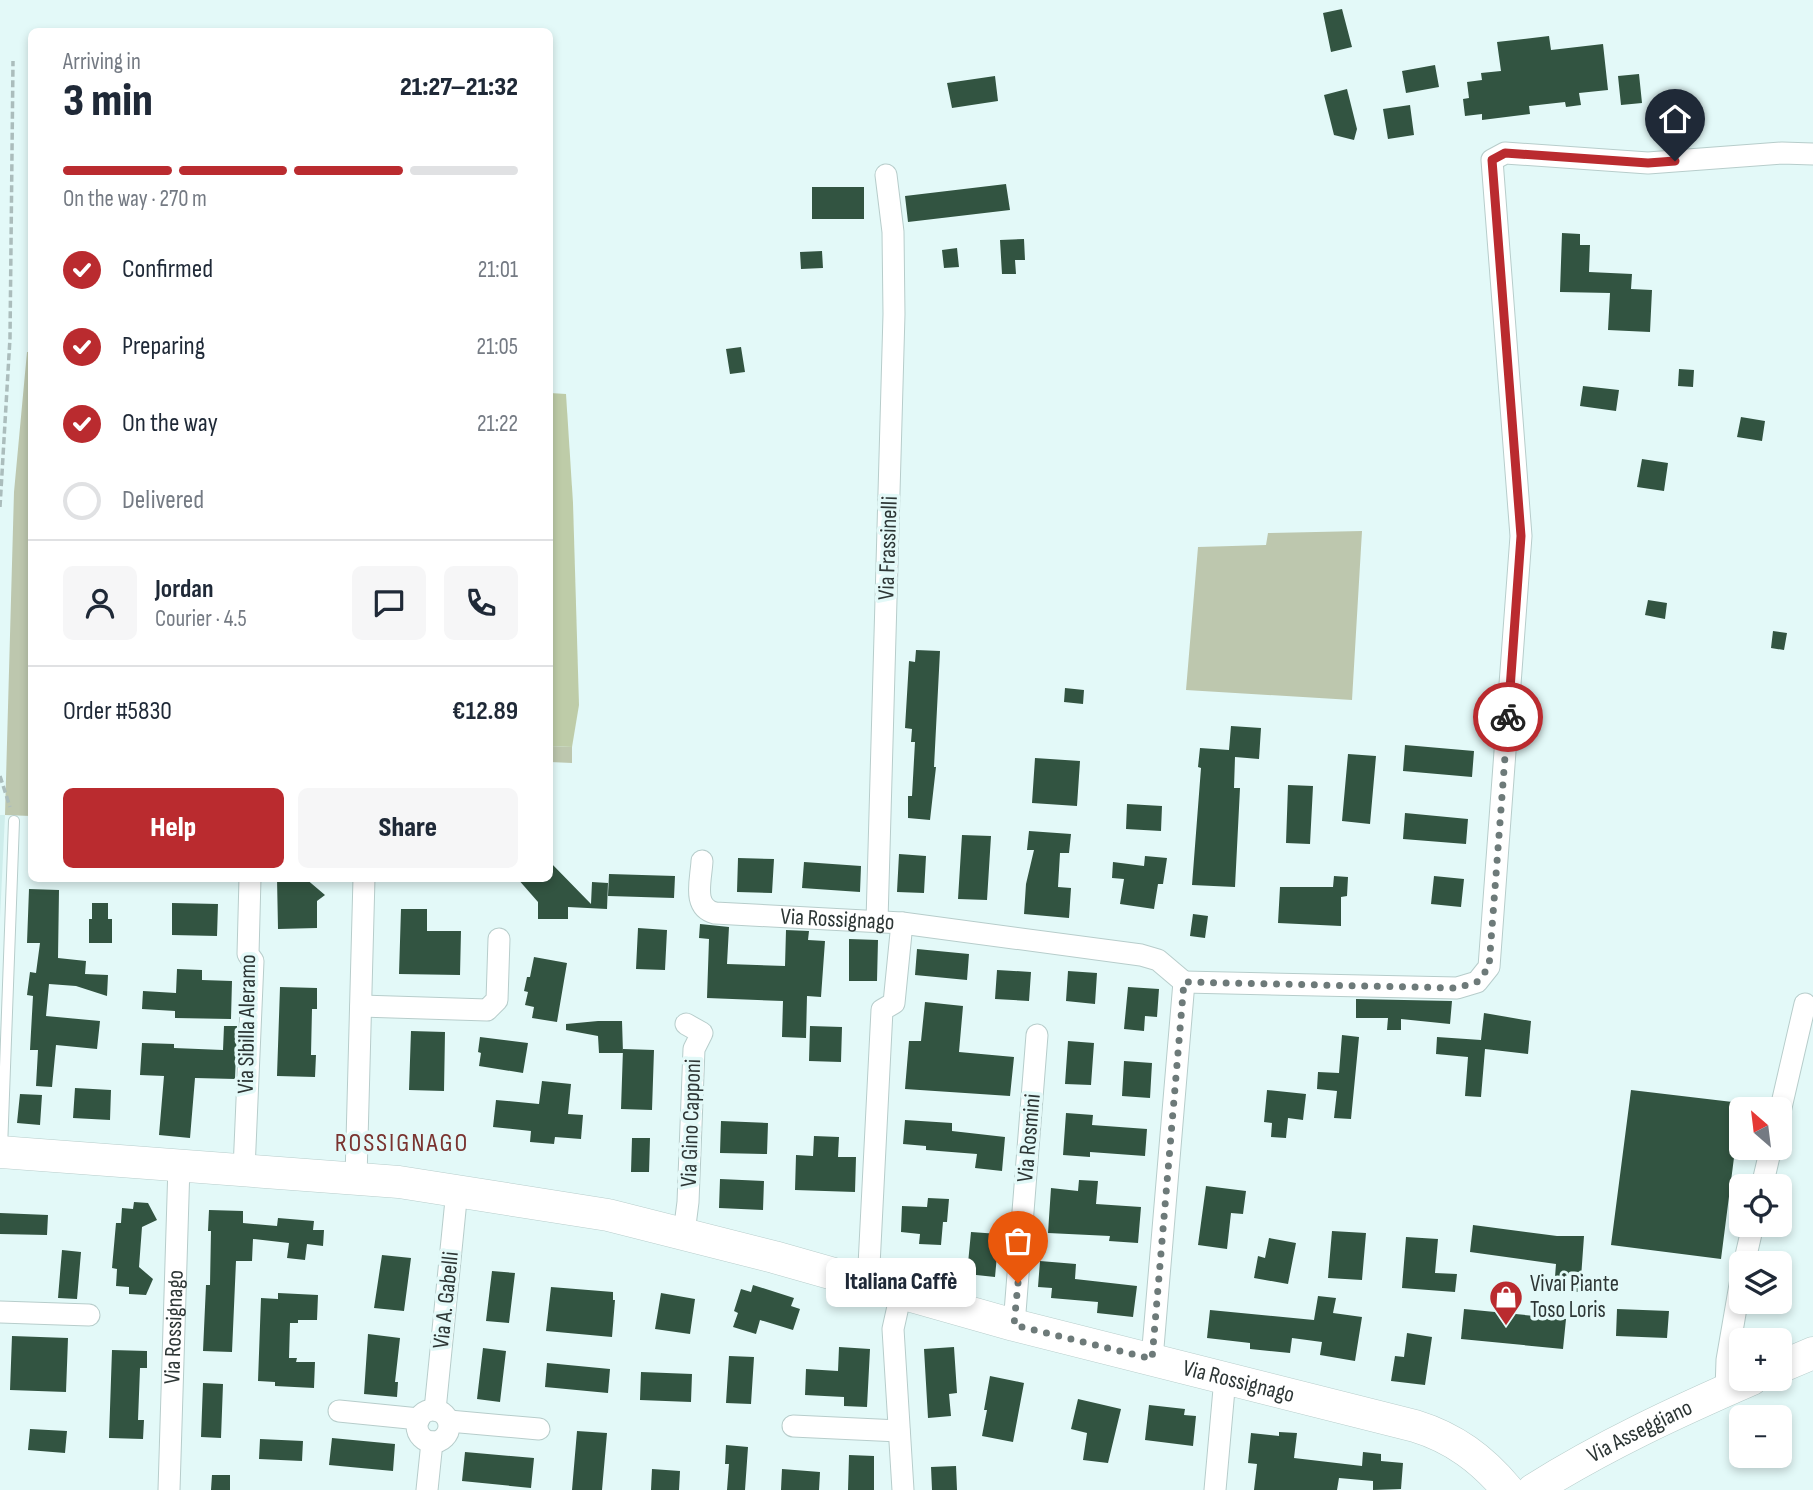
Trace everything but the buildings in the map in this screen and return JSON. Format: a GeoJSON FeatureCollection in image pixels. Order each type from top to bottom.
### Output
{"type":"FeatureCollection","features":[{"type":"Feature","properties":{"kind":"street"},"geometry":{"type":"LineString","coordinates":[[902,922],[1141,955],[1158,960],[1184,982],[1457,988],[1477,982],[1489,967],[1521,536],[1492,160],[1505,153],[1648,163],[1782,153],[1813,154]]}},
{"type":"Feature","properties":{"kind":"street","name":"Via Frassinelli"},"geometry":{"type":"LineString","coordinates":[[877,921],[894,314],[893,232],[886,175]]}},
{"type":"Feature","properties":{"kind":"street","name":"Via Rossignago"},"geometry":{"type":"LineString","coordinates":[[702,861],[700,904],[706,911],[902,922],[894,1003],[882,1010],[869,1284]]}},
{"type":"Feature","properties":{"kind":"street","name":"Via Sibilla Aleramo"},"geometry":{"type":"LineString","coordinates":[[244,1170],[253,961],[248,954],[250,882]]}},
{"type":"Feature","properties":{"kind":"street"},"geometry":{"type":"LineString","coordinates":[[356,1178],[364,882]]}},
{"type":"Feature","properties":{"kind":"street"},"geometry":{"type":"LineString","coordinates":[[361,1006],[487,1010],[497,1000],[499,939]]}},
{"type":"Feature","properties":{"kind":"street"},"geometry":{"type":"LineString","coordinates":[[1152,1359],[1184,982]]}},
{"type":"Feature","properties":{"kind":"street"},"geometry":{"type":"LineString","coordinates":[[1783,1097],[1805,1004]]}},
{"type":"Feature","properties":{"kind":"street","name":"Via Gino Capponi"},"geometry":{"type":"LineString","coordinates":[[684,1233],[688,1202],[694,1049],[702,1033],[686,1024]]}},
{"type":"Feature","properties":{"kind":"street","name":"Via Rosmini"},"geometry":{"type":"LineString","coordinates":[[1014,1325],[1037,1035]]}},
{"type":"Feature","properties":{"kind":"street","name":"Via Rossignago"},"geometry":{"type":"LineString","coordinates":[[1,1152],[356,1178],[457,1190],[608,1214],[1014,1325],[1387,1418],[1440,1434],[1462,1446],[1491,1470],[1508,1490]]}},
{"type":"Feature","properties":{"kind":"street","name":"Via Rossignago"},"geometry":{"type":"LineString","coordinates":[[169,1490],[178,1166]]}},
{"type":"Feature","properties":{"kind":"street","name":"Via A. Gabelli"},"geometry":{"type":"LineString","coordinates":[[434,1416],[457,1190]]}},
{"type":"Feature","properties":{"kind":"street"},"geometry":{"type":"LineString","coordinates":[[901,1293],[893,1329],[903,1490]]}},
{"type":"Feature","properties":{"kind":"street"},"geometry":{"type":"LineString","coordinates":[[0,1312],[89,1315]]}},
{"type":"Feature","properties":{"kind":"street"},"geometry":{"type":"LineString","coordinates":[[1792,1362],[1813,1353]]}},
{"type":"Feature","properties":{"kind":"street"},"geometry":{"type":"LineString","coordinates":[[1215,1490],[1226,1378]]}},
{"type":"Feature","properties":{"kind":"street","name":"Via Asseggiano"},"geometry":{"type":"LineString","coordinates":[[1533,1490],[1613,1442],[1729,1390]]}},
{"type":"Feature","properties":{"kind":"street"},"geometry":{"type":"LineString","coordinates":[[339,1411],[434,1416],[539,1429]]}},
{"type":"Feature","properties":{"kind":"street"},"geometry":{"type":"LineString","coordinates":[[427,1490],[432,1442],[426,1441],[418,1431],[434,1416]]}},
{"type":"Feature","properties":{"kind":"street"},"geometry":{"type":"LineString","coordinates":[[793,1426],[899,1432]]}},
{"type":"Feature","properties":{"kind":"lane"},"geometry":{"type":"LineString","coordinates":[[1,1152],[14,821]]}},
{"type":"Feature","properties":{"kind":"path"},"geometry":{"type":"LineString","coordinates":[[0,507],[10,338],[13,61]]}},
{"type":"Feature","properties":{"kind":"path"},"geometry":{"type":"LineString","coordinates":[[0,776],[14,821]]}},
{"type":"Feature","properties":{"kind":"shaded area"},"geometry":{"type":"Polygon","coordinates":[[[0,815],[5,815],[0,918],[0,815]]]}},
{"type":"Feature","properties":{"kind":"green space"},"geometry":{"type":"Polygon","coordinates":[[[28,352],[28,816],[5,815],[14,492],[28,352]]]}},
{"type":"Feature","properties":{"kind":"green space"},"geometry":{"type":"Polygon","coordinates":[[[553,393],[566,394],[573,503],[579,705],[572,747],[553,746],[553,393]]]}},
{"type":"Feature","properties":{"kind":"green space"},"geometry":{"type":"Polygon","coordinates":[[[1362,531],[1352,700],[1186,690],[1198,547],[1266,545],[1268,533],[1362,531]]]}},
{"type":"Feature","properties":{"kind":"green space"},"geometry":{"type":"Polygon","coordinates":[[[553,746],[572,747],[572,763],[553,762],[553,746]]]}},
{"type":"Feature","properties":{"kind":"way so far"},"geometry":{"type":"LineString","coordinates":[[1018,1283],[1014,1325],[1152,1359],[1184,982],[1457,988],[1477,982],[1489,967],[1508,717]]}},
{"type":"Feature","properties":{"kind":"place","name":"Italiana Caffè"},"geometry":{"type":"Point","coordinates":[1018,1283]}},
{"type":"Feature","properties":{"kind":"place","name":"Vivai Piante Toso Loris"},"geometry":{"type":"Point","coordinates":[1506,1327]}},
{"type":"Feature","properties":{"kind":"district","name":"ROSSIGNAGO"},"geometry":{"type":"Point","coordinates":[402,1143]}},
{"type":"Feature","properties":{"kind":"route"},"geometry":{"type":"LineString","coordinates":[[1508,717],[1521,536],[1492,160],[1505,153],[1648,163],[1675,161]]}}]}
